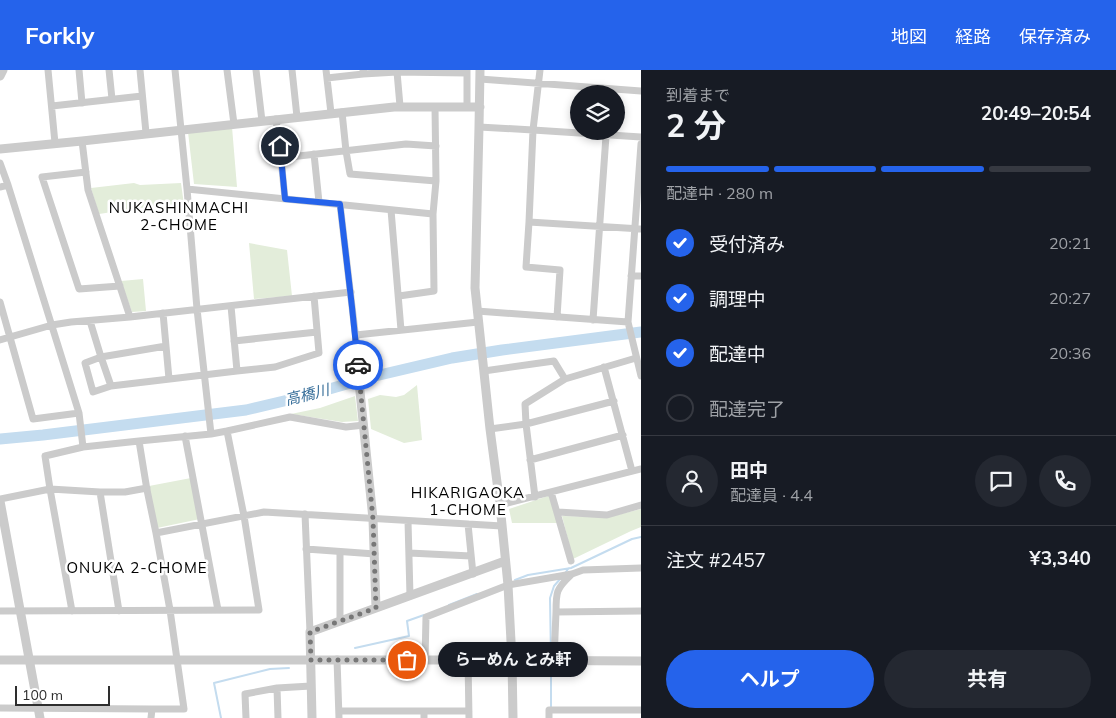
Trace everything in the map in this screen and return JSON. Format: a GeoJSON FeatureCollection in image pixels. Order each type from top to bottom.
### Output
{"type":"FeatureCollection","features":[{"type":"Feature","properties":{"kind":"street"},"geometry":{"type":"LineString","coordinates":[[0,76],[3,70]]}},
{"type":"Feature","properties":{"kind":"street"},"geometry":{"type":"LineString","coordinates":[[48,70],[55,143]]}},
{"type":"Feature","properties":{"kind":"street"},"geometry":{"type":"LineString","coordinates":[[79,70],[82,103]]}},
{"type":"Feature","properties":{"kind":"street"},"geometry":{"type":"LineString","coordinates":[[109,70],[112,100]]}},
{"type":"Feature","properties":{"kind":"street"},"geometry":{"type":"LineString","coordinates":[[140,70],[146,133]]}},
{"type":"Feature","properties":{"kind":"street"},"geometry":{"type":"LineString","coordinates":[[175,70],[197,309],[211,432]]}},
{"type":"Feature","properties":{"kind":"street"},"geometry":{"type":"LineString","coordinates":[[227,70],[234,124]]}},
{"type":"Feature","properties":{"kind":"street"},"geometry":{"type":"LineString","coordinates":[[256,70],[262,121]]}},
{"type":"Feature","properties":{"kind":"street"},"geometry":{"type":"LineString","coordinates":[[292,70],[297,117]]}},
{"type":"Feature","properties":{"kind":"street"},"geometry":{"type":"LineString","coordinates":[[326,70],[331,113]]}},
{"type":"Feature","properties":{"kind":"street"},"geometry":{"type":"LineString","coordinates":[[540,70],[533,130],[526,267],[560,270],[557,317]]}},
{"type":"Feature","properties":{"kind":"street"},"geometry":{"type":"LineString","coordinates":[[327,78],[363,72],[467,71],[467,107]]}},
{"type":"Feature","properties":{"kind":"street"},"geometry":{"type":"LineString","coordinates":[[398,72],[400,106]]}},
{"type":"Feature","properties":{"kind":"street"},"geometry":{"type":"LineString","coordinates":[[513,718],[512,660],[506,561],[475,288],[480,75],[538,84],[641,91]]}},
{"type":"Feature","properties":{"kind":"street"},"geometry":{"type":"LineString","coordinates":[[52,106],[142,96]]}},
{"type":"Feature","properties":{"kind":"street"},"geometry":{"type":"LineString","coordinates":[[0,149],[400,106],[480,107]]}},
{"type":"Feature","properties":{"kind":"street"},"geometry":{"type":"LineString","coordinates":[[399,296],[434,291],[435,107]]}},
{"type":"Feature","properties":{"kind":"street"},"geometry":{"type":"LineString","coordinates":[[342,112],[350,174],[436,181]]}},
{"type":"Feature","properties":{"kind":"street"},"geometry":{"type":"LineString","coordinates":[[276,119],[285,199]]}},
{"type":"Feature","properties":{"kind":"street"},"geometry":{"type":"LineString","coordinates":[[480,127],[570,133]]}},
{"type":"Feature","properties":{"kind":"street"},"geometry":{"type":"LineString","coordinates":[[625,137],[641,138]]}},
{"type":"Feature","properties":{"kind":"street"},"geometry":{"type":"LineString","coordinates":[[593,320],[606,140]]}},
{"type":"Feature","properties":{"kind":"street"},"geometry":{"type":"LineString","coordinates":[[82,141],[88,190],[130,317]]}},
{"type":"Feature","properties":{"kind":"street"},"geometry":{"type":"LineString","coordinates":[[281,160],[281,158],[406,144],[436,146]]}},
{"type":"Feature","properties":{"kind":"street"},"geometry":{"type":"LineString","coordinates":[[641,144],[638,229],[631,276],[628,322],[637,348],[636,358],[641,376]]}},
{"type":"Feature","properties":{"kind":"street"},"geometry":{"type":"LineString","coordinates":[[314,154],[319,202]]}},
{"type":"Feature","properties":{"kind":"street"},"geometry":{"type":"LineString","coordinates":[[0,163],[4,186],[80,415],[82,445]]}},
{"type":"Feature","properties":{"kind":"street"},"geometry":{"type":"LineString","coordinates":[[86,172],[42,177],[79,290],[120,286]]}},
{"type":"Feature","properties":{"kind":"street"},"geometry":{"type":"LineString","coordinates":[[187,189],[433,214]]}},
{"type":"Feature","properties":{"kind":"street"},"geometry":{"type":"LineString","coordinates":[[340,204],[356,335],[373,519],[376,608]]}},
{"type":"Feature","properties":{"kind":"street"},"geometry":{"type":"LineString","coordinates":[[391,210],[401,330]]}},
{"type":"Feature","properties":{"kind":"street"},"geometry":{"type":"LineString","coordinates":[[529,222],[638,229]]}},
{"type":"Feature","properties":{"kind":"street"},"geometry":{"type":"LineString","coordinates":[[631,276],[641,276]]}},
{"type":"Feature","properties":{"kind":"street"},"geometry":{"type":"LineString","coordinates":[[0,340],[71,322],[351,292]]}},
{"type":"Feature","properties":{"kind":"street"},"geometry":{"type":"LineString","coordinates":[[166,346],[101,357],[85,363],[93,392],[111,386],[275,367],[319,353],[314,296]]}},
{"type":"Feature","properties":{"kind":"street"},"geometry":{"type":"LineString","coordinates":[[0,302],[33,419],[80,415]]}},
{"type":"Feature","properties":{"kind":"street"},"geometry":{"type":"LineString","coordinates":[[231,306],[237,371]]}},
{"type":"Feature","properties":{"kind":"street"},"geometry":{"type":"LineString","coordinates":[[477,311],[628,322]]}},
{"type":"Feature","properties":{"kind":"street"},"geometry":{"type":"LineString","coordinates":[[163,313],[169,379]]}},
{"type":"Feature","properties":{"kind":"street"},"geometry":{"type":"LineString","coordinates":[[90,320],[111,386]]}},
{"type":"Feature","properties":{"kind":"street"},"geometry":{"type":"LineString","coordinates":[[356,335],[478,322]]}},
{"type":"Feature","properties":{"kind":"street"},"geometry":{"type":"LineString","coordinates":[[234,341],[317,332]]}},
{"type":"Feature","properties":{"kind":"street"},"geometry":{"type":"LineString","coordinates":[[535,497],[525,404],[564,379],[636,358]]}},
{"type":"Feature","properties":{"kind":"street"},"geometry":{"type":"LineString","coordinates":[[484,370],[554,360],[564,379]]}},
{"type":"Feature","properties":{"kind":"street"},"geometry":{"type":"LineString","coordinates":[[604,367],[632,471]]}},
{"type":"Feature","properties":{"kind":"street"},"geometry":{"type":"LineString","coordinates":[[490,429],[526,424],[614,401]]}},
{"type":"Feature","properties":{"kind":"street"},"geometry":{"type":"LineString","coordinates":[[72,610],[45,456],[82,445],[228,431],[290,417],[346,427],[364,425]]}},
{"type":"Feature","properties":{"kind":"street"},"geometry":{"type":"LineString","coordinates":[[0,611],[259,610],[228,431]]}},
{"type":"Feature","properties":{"kind":"street"},"geometry":{"type":"LineString","coordinates":[[185,436],[218,610]]}},
{"type":"Feature","properties":{"kind":"street"},"geometry":{"type":"LineString","coordinates":[[530,460],[623,436]]}},
{"type":"Feature","properties":{"kind":"street"},"geometry":{"type":"LineString","coordinates":[[0,708],[184,709],[170,610],[139,441]]}},
{"type":"Feature","properties":{"kind":"street"},"geometry":{"type":"LineString","coordinates":[[500,506],[641,469]]}},
{"type":"Feature","properties":{"kind":"street"},"geometry":{"type":"LineString","coordinates":[[40,718],[0,500],[50,489],[125,492],[147,488]]}},
{"type":"Feature","properties":{"kind":"street"},"geometry":{"type":"LineString","coordinates":[[100,492],[120,610]]}},
{"type":"Feature","properties":{"kind":"street"},"geometry":{"type":"LineString","coordinates":[[551,492],[571,561]]}},
{"type":"Feature","properties":{"kind":"street"},"geometry":{"type":"LineString","coordinates":[[558,512],[608,515],[641,505]]}},
{"type":"Feature","properties":{"kind":"street"},"geometry":{"type":"LineString","coordinates":[[156,533],[264,512],[502,526]]}},
{"type":"Feature","properties":{"kind":"street"},"geometry":{"type":"LineString","coordinates":[[306,514],[312,718]]}},
{"type":"Feature","properties":{"kind":"street"},"geometry":{"type":"LineString","coordinates":[[408,521],[410,596]]}},
{"type":"Feature","properties":{"kind":"street"},"geometry":{"type":"LineString","coordinates":[[468,524],[473,574]]}},
{"type":"Feature","properties":{"kind":"street"},"geometry":{"type":"LineString","coordinates":[[306,549],[375,554]]}},
{"type":"Feature","properties":{"kind":"street"},"geometry":{"type":"LineString","coordinates":[[340,552],[340,621]]}},
{"type":"Feature","properties":{"kind":"street"},"geometry":{"type":"LineString","coordinates":[[409,553],[471,556]]}},
{"type":"Feature","properties":{"kind":"street"},"geometry":{"type":"LineString","coordinates":[[310,632],[506,561]]}},
{"type":"Feature","properties":{"kind":"street"},"geometry":{"type":"LineString","coordinates":[[425,660],[426,617],[508,584],[572,574],[583,570],[641,568]]}},
{"type":"Feature","properties":{"kind":"street"},"geometry":{"type":"LineString","coordinates":[[554,660],[556,594],[562,583],[572,574]]}},
{"type":"Feature","properties":{"kind":"street"},"geometry":{"type":"LineString","coordinates":[[556,612],[641,611]]}},
{"type":"Feature","properties":{"kind":"street"},"geometry":{"type":"LineString","coordinates":[[0,660],[641,661]]}},
{"type":"Feature","properties":{"kind":"street"},"geometry":{"type":"LineString","coordinates":[[337,660],[339,715],[468,715],[468,660]]}},
{"type":"Feature","properties":{"kind":"street"},"geometry":{"type":"LineString","coordinates":[[246,718],[245,694],[277,688],[311,686]]}},
{"type":"Feature","properties":{"kind":"street"},"geometry":{"type":"LineString","coordinates":[[277,688],[278,718]]}},
{"type":"Feature","properties":{"kind":"street"},"geometry":{"type":"LineString","coordinates":[[152,710],[152,718]]}},
{"type":"Feature","properties":{"kind":"street"},"geometry":{"type":"LineString","coordinates":[[549,718],[549,710],[641,710]]}},
{"type":"Feature","properties":{"kind":"green space"},"geometry":{"type":"Polygon","coordinates":[[[232,127],[237,187],[194,184],[188,132],[232,127]]]}},
{"type":"Feature","properties":{"kind":"green space"},"geometry":{"type":"Polygon","coordinates":[[[134,183],[140,185],[181,183],[184,205],[139,208],[99,214],[91,188],[134,183]]]}},
{"type":"Feature","properties":{"kind":"green space"},"geometry":{"type":"Polygon","coordinates":[[[249,243],[287,250],[292,296],[254,299],[249,243]]]}},
{"type":"Feature","properties":{"kind":"green space"},"geometry":{"type":"Polygon","coordinates":[[[143,279],[146,311],[132,312],[121,281],[143,279]]]}},
{"type":"Feature","properties":{"kind":"green space"},"geometry":{"type":"Polygon","coordinates":[[[417,385],[422,440],[404,443],[371,429],[368,399],[380,395],[396,397],[404,395],[417,385]]]}},
{"type":"Feature","properties":{"kind":"green space"},"geometry":{"type":"Polygon","coordinates":[[[355,396],[358,421],[342,422],[291,414],[320,408],[355,396]]]}},
{"type":"Feature","properties":{"kind":"green space"},"geometry":{"type":"Polygon","coordinates":[[[191,478],[200,519],[157,528],[149,486],[191,478]]]}},
{"type":"Feature","properties":{"kind":"green space"},"geometry":{"type":"Polygon","coordinates":[[[551,495],[558,523],[512,523],[509,509],[551,495]]]}},
{"type":"Feature","properties":{"kind":"green space"},"geometry":{"type":"Polygon","coordinates":[[[641,509],[641,527],[573,559],[562,516],[609,517],[641,509]]]}},
{"type":"Feature","properties":{"kind":"waterway","name":"高橋川"},"geometry":{"type":"LineString","coordinates":[[0,439],[246,410],[452,358],[641,332]]}},
{"type":"Feature","properties":{"kind":"waterway"},"geometry":{"type":"LineString","coordinates":[[515,580],[528,575],[571,568],[632,539],[641,537]]}},
{"type":"Feature","properties":{"kind":"waterway"},"geometry":{"type":"LineString","coordinates":[[565,573],[569,568]]}},
{"type":"Feature","properties":{"kind":"waterway"},"geometry":{"type":"LineString","coordinates":[[551,658],[550,598],[554,586],[561,578]]}},
{"type":"Feature","properties":{"kind":"waterway"},"geometry":{"type":"LineString","coordinates":[[449,605],[477,594]]}},
{"type":"Feature","properties":{"kind":"waterway"},"geometry":{"type":"LineString","coordinates":[[355,648],[409,636],[407,621],[424,615]]}},
{"type":"Feature","properties":{"kind":"waterway"},"geometry":{"type":"LineString","coordinates":[[551,663],[551,708]]}},
{"type":"Feature","properties":{"kind":"waterway"},"geometry":{"type":"LineString","coordinates":[[221,718],[214,683],[270,669],[289,668]]}},
{"type":"Feature","properties":{"kind":"way so far"},"geometry":{"type":"LineString","coordinates":[[358,365],[373,519],[376,608],[310,632],[311,660],[407,660]]}},
{"type":"Feature","properties":{"kind":"place","name":"らーめん とみ軒"},"geometry":{"type":"Point","coordinates":[407,660]}},
{"type":"Feature","properties":{"kind":"district","name":"NUKASHINMACHI 2-CHOME"},"geometry":{"type":"Point","coordinates":[179,216]}},
{"type":"Feature","properties":{"kind":"district","name":"HIKARIGAOKA 1-CHOME"},"geometry":{"type":"Point","coordinates":[468,502]}},
{"type":"Feature","properties":{"kind":"district","name":"ONUKA 2-CHOME"},"geometry":{"type":"Point","coordinates":[137,568]}},
{"type":"Feature","properties":{"kind":"route"},"geometry":{"type":"LineString","coordinates":[[280,146],[285,199],[340,204],[358,365]]}}]}
